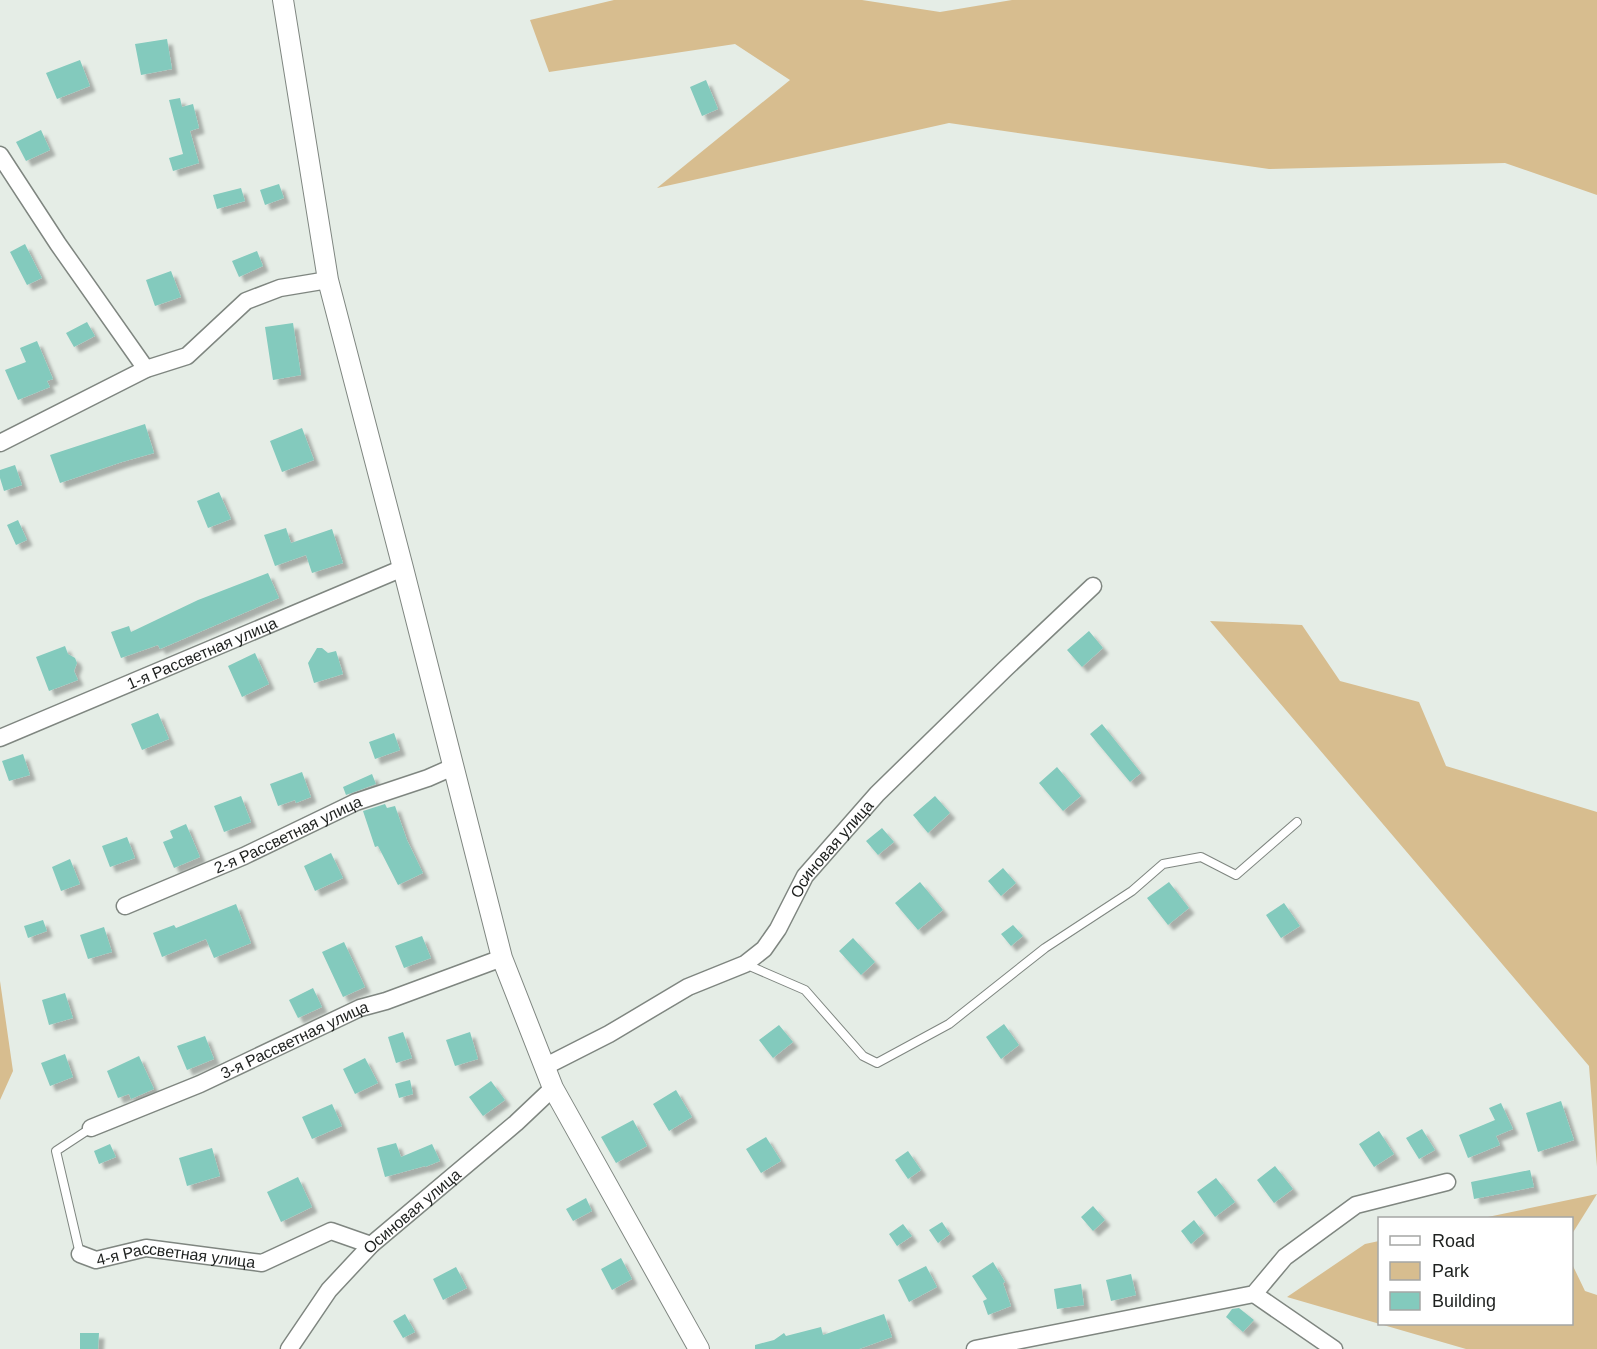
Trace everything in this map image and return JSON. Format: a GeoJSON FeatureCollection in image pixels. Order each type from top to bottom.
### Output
{"type":"FeatureCollection","features":[{"type":"Feature","properties":{"kind":"street"},"geometry":{"type":"LineString","coordinates":[[283,0],[328,280],[404,568],[502,958],[553,1088],[699,1349]]}},
{"type":"Feature","properties":{"kind":"street"},"geometry":{"type":"LineString","coordinates":[[0,155],[58,244],[146,369]]}},
{"type":"Feature","properties":{"kind":"street"},"geometry":{"type":"LineString","coordinates":[[0,443],[146,369],[187,356],[246,301],[280,288],[328,280]]}},
{"type":"Feature","properties":{"kind":"street","name":"1-я Рассветная улица"},"geometry":{"type":"LineString","coordinates":[[0,738],[404,568]]}},
{"type":"Feature","properties":{"kind":"street","name":"Осиновая улица"},"geometry":{"type":"LineString","coordinates":[[544,1067],[609,1034],[688,987],[745,964],[764,949],[778,929],[805,876],[877,794],[1093,586]]}},
{"type":"Feature","properties":{"kind":"street","name":"2-я Рассветная улица"},"geometry":{"type":"LineString","coordinates":[[125,906],[244,856],[356,802],[428,778],[453,767]]}},
{"type":"Feature","properties":{"kind":"street","name":"3-я Рассветная улица"},"geometry":{"type":"LineString","coordinates":[[91,1128],[201,1084],[360,1008],[386,1001],[502,958]]}},
{"type":"Feature","properties":{"kind":"street","name":"Осиновая улица"},"geometry":{"type":"LineString","coordinates":[[288,1349],[328,1290],[371,1245],[516,1123],[553,1088]]}},
{"type":"Feature","properties":{"kind":"street"},"geometry":{"type":"LineString","coordinates":[[975,1349],[1254,1294],[1285,1257],[1356,1205],[1447,1182]]}},
{"type":"Feature","properties":{"kind":"street","name":"4-я Рассветная улица"},"geometry":{"type":"LineString","coordinates":[[80,1254],[96,1260],[146,1248],[262,1263],[331,1231],[371,1245]]}},
{"type":"Feature","properties":{"kind":"street"},"geometry":{"type":"LineString","coordinates":[[1254,1294],[1334,1349]]}},
{"type":"Feature","properties":{"kind":"lane"},"geometry":{"type":"LineString","coordinates":[[745,964],[805,990],[863,1056],[877,1062],[949,1024],[1045,948],[1132,891],[1163,864],[1201,857],[1236,875],[1297,822]]}},
{"type":"Feature","properties":{"kind":"lane"},"geometry":{"type":"LineString","coordinates":[[80,1254],[56,1151],[91,1128]]}},
{"type":"Feature","properties":{"kind":"green space"},"geometry":{"type":"Polygon","coordinates":[[[614,0],[862,0],[940,12],[1012,0],[1597,0],[1597,195],[1505,163],[1269,169],[949,123],[657,188],[790,80],[735,44],[549,72],[530,20],[614,0]]]}},
{"type":"Feature","properties":{"kind":"green space"},"geometry":{"type":"Polygon","coordinates":[[[1210,621],[1302,625],[1340,681],[1419,702],[1446,766],[1597,812],[1597,1167],[1589,1066],[1210,621]]]}},
{"type":"Feature","properties":{"kind":"green space"},"geometry":{"type":"Polygon","coordinates":[[[0,981],[13,1071],[0,1100],[0,981]]]}},
{"type":"Feature","properties":{"kind":"green space"},"geometry":{"type":"Polygon","coordinates":[[[1597,1194],[1573,1232],[1573,1217],[1488,1217],[1597,1194]]]}},
{"type":"Feature","properties":{"kind":"green space"},"geometry":{"type":"Polygon","coordinates":[[[1378,1241],[1378,1323],[1287,1297],[1365,1244],[1378,1241]]]}},
{"type":"Feature","properties":{"kind":"green space"},"geometry":{"type":"Polygon","coordinates":[[[1573,1266],[1585,1291],[1597,1295],[1597,1349],[1466,1349],[1383,1325],[1573,1325],[1573,1266]]]}},
{"type":"Feature","properties":{"kind":"building"},"geometry":{"type":"Polygon","coordinates":[[[167,39],[172,69],[141,75],[135,44],[167,39]]]}},
{"type":"Feature","properties":{"kind":"building"},"geometry":{"type":"Polygon","coordinates":[[[80,60],[90,86],[57,99],[46,73],[80,60]]]}},
{"type":"Feature","properties":{"kind":"building"},"geometry":{"type":"Polygon","coordinates":[[[706,80],[718,109],[702,116],[690,87],[706,80]]]}},
{"type":"Feature","properties":{"kind":"building"},"geometry":{"type":"Polygon","coordinates":[[[180,98],[182,107],[193,104],[199,128],[190,131],[199,163],[173,171],[169,158],[183,154],[169,100],[180,98]]]}},
{"type":"Feature","properties":{"kind":"building"},"geometry":{"type":"Polygon","coordinates":[[[41,130],[50,150],[26,161],[16,142],[41,130]]]}},
{"type":"Feature","properties":{"kind":"building"},"geometry":{"type":"Polygon","coordinates":[[[279,184],[284,198],[265,205],[260,190],[279,184]]]}},
{"type":"Feature","properties":{"kind":"building"},"geometry":{"type":"Polygon","coordinates":[[[241,188],[245,201],[217,209],[213,195],[241,188]]]}},
{"type":"Feature","properties":{"kind":"building"},"geometry":{"type":"Polygon","coordinates":[[[25,244],[42,278],[27,285],[10,252],[25,244]]]}},
{"type":"Feature","properties":{"kind":"building"},"geometry":{"type":"Polygon","coordinates":[[[257,251],[263,266],[239,277],[232,261],[257,251]]]}},
{"type":"Feature","properties":{"kind":"building"},"geometry":{"type":"Polygon","coordinates":[[[171,271],[181,297],[155,306],[146,280],[171,271]]]}},
{"type":"Feature","properties":{"kind":"building"},"geometry":{"type":"Polygon","coordinates":[[[87,322],[95,336],[74,347],[66,333],[87,322]]]}},
{"type":"Feature","properties":{"kind":"building"},"geometry":{"type":"Polygon","coordinates":[[[293,323],[301,375],[273,380],[265,327],[293,323]]]}},
{"type":"Feature","properties":{"kind":"building"},"geometry":{"type":"Polygon","coordinates":[[[37,341],[53,379],[47,381],[50,387],[18,400],[5,370],[26,362],[20,348],[37,341]]]}},
{"type":"Feature","properties":{"kind":"building"},"geometry":{"type":"Polygon","coordinates":[[[145,424],[154,453],[60,483],[50,455],[145,424]]]}},
{"type":"Feature","properties":{"kind":"building"},"geometry":{"type":"Polygon","coordinates":[[[302,428],[314,460],[282,472],[270,441],[302,428]]]}},
{"type":"Feature","properties":{"kind":"building"},"geometry":{"type":"Polygon","coordinates":[[[15,465],[22,485],[4,491],[0,470],[15,465]]]}},
{"type":"Feature","properties":{"kind":"building"},"geometry":{"type":"Polygon","coordinates":[[[219,492],[231,519],[208,528],[197,501],[219,492]]]}},
{"type":"Feature","properties":{"kind":"building"},"geometry":{"type":"Polygon","coordinates":[[[18,520],[27,540],[16,545],[7,525],[18,520]]]}},
{"type":"Feature","properties":{"kind":"building"},"geometry":{"type":"Polygon","coordinates":[[[286,528],[291,543],[332,529],[343,563],[312,573],[306,555],[275,566],[264,535],[286,528]]]}},
{"type":"Feature","properties":{"kind":"building"},"geometry":{"type":"Polygon","coordinates":[[[268,573],[279,598],[160,649],[158,645],[121,658],[111,632],[129,626],[131,632],[198,600],[268,573]]]}},
{"type":"Feature","properties":{"kind":"building"},"geometry":{"type":"Polygon","coordinates":[[[1089,631],[1103,648],[1082,667],[1067,650],[1089,631]]]}},
{"type":"Feature","properties":{"kind":"building"},"geometry":{"type":"Polygon","coordinates":[[[65,646],[68,654],[75,658],[77,663],[74,671],[78,680],[49,691],[36,657],[65,646]]]}},
{"type":"Feature","properties":{"kind":"building"},"geometry":{"type":"Polygon","coordinates":[[[317,648],[322,648],[328,653],[336,651],[343,674],[314,683],[308,663],[317,648]]]}},
{"type":"Feature","properties":{"kind":"building"},"geometry":{"type":"Polygon","coordinates":[[[255,653],[269,684],[242,697],[228,666],[255,653]]]}},
{"type":"Feature","properties":{"kind":"building"},"geometry":{"type":"Polygon","coordinates":[[[158,713],[169,739],[142,750],[131,724],[158,713]]]}},
{"type":"Feature","properties":{"kind":"building"},"geometry":{"type":"Polygon","coordinates":[[[1102,724],[1141,773],[1130,782],[1090,734],[1102,724]]]}},
{"type":"Feature","properties":{"kind":"building"},"geometry":{"type":"Polygon","coordinates":[[[394,733],[400,750],[375,759],[369,742],[394,733]]]}},
{"type":"Feature","properties":{"kind":"building"},"geometry":{"type":"Polygon","coordinates":[[[23,754],[30,775],[9,781],[2,761],[23,754]]]}},
{"type":"Feature","properties":{"kind":"building"},"geometry":{"type":"Polygon","coordinates":[[[1057,767],[1081,796],[1063,811],[1039,783],[1057,767]]]}},
{"type":"Feature","properties":{"kind":"building"},"geometry":{"type":"Polygon","coordinates":[[[302,772],[311,797],[296,803],[295,800],[278,806],[270,784],[302,772]]]}},
{"type":"Feature","properties":{"kind":"building"},"geometry":{"type":"Polygon","coordinates":[[[372,774],[376,784],[346,795],[343,787],[372,774]]]}},
{"type":"Feature","properties":{"kind":"building"},"geometry":{"type":"Polygon","coordinates":[[[241,796],[251,822],[224,832],[214,806],[241,796]]]}},
{"type":"Feature","properties":{"kind":"building"},"geometry":{"type":"Polygon","coordinates":[[[935,796],[950,813],[928,833],[913,815],[935,796]]]}},
{"type":"Feature","properties":{"kind":"building"},"geometry":{"type":"Polygon","coordinates":[[[385,804],[387,808],[395,806],[407,840],[423,873],[398,885],[378,846],[375,847],[363,811],[385,804]]]}},
{"type":"Feature","properties":{"kind":"building"},"geometry":{"type":"Polygon","coordinates":[[[186,824],[200,857],[174,868],[163,842],[173,838],[170,831],[186,824]]]}},
{"type":"Feature","properties":{"kind":"building"},"geometry":{"type":"Polygon","coordinates":[[[882,828],[894,842],[878,855],[866,841],[882,828]]]}},
{"type":"Feature","properties":{"kind":"building"},"geometry":{"type":"Polygon","coordinates":[[[127,837],[135,858],[110,867],[102,846],[127,837]]]}},
{"type":"Feature","properties":{"kind":"building"},"geometry":{"type":"Polygon","coordinates":[[[331,853],[343,878],[315,891],[304,866],[331,853]]]}},
{"type":"Feature","properties":{"kind":"building"},"geometry":{"type":"Polygon","coordinates":[[[70,859],[80,884],[61,891],[52,867],[70,859]]]}},
{"type":"Feature","properties":{"kind":"building"},"geometry":{"type":"Polygon","coordinates":[[[1003,868],[1016,883],[1001,896],[988,881],[1003,868]]]}},
{"type":"Feature","properties":{"kind":"building"},"geometry":{"type":"Polygon","coordinates":[[[920,882],[943,910],[918,930],[895,903],[920,882]]]}},
{"type":"Feature","properties":{"kind":"building"},"geometry":{"type":"Polygon","coordinates":[[[1169,882],[1189,908],[1168,925],[1147,898],[1169,882]]]}},
{"type":"Feature","properties":{"kind":"building"},"geometry":{"type":"Polygon","coordinates":[[[1284,903],[1300,926],[1281,938],[1266,915],[1284,903]]]}},
{"type":"Feature","properties":{"kind":"building"},"geometry":{"type":"Polygon","coordinates":[[[236,904],[251,943],[214,958],[206,939],[162,957],[153,933],[174,925],[176,928],[236,904]]]}},
{"type":"Feature","properties":{"kind":"building"},"geometry":{"type":"Polygon","coordinates":[[[43,920],[47,931],[28,938],[24,926],[43,920]]]}},
{"type":"Feature","properties":{"kind":"building"},"geometry":{"type":"Polygon","coordinates":[[[1013,925],[1023,936],[1011,946],[1001,934],[1013,925]]]}},
{"type":"Feature","properties":{"kind":"building"},"geometry":{"type":"Polygon","coordinates":[[[104,927],[112,952],[88,959],[80,935],[104,927]]]}},
{"type":"Feature","properties":{"kind":"building"},"geometry":{"type":"Polygon","coordinates":[[[422,936],[431,958],[404,968],[395,946],[422,936]]]}},
{"type":"Feature","properties":{"kind":"building"},"geometry":{"type":"Polygon","coordinates":[[[853,938],[875,962],[861,975],[839,951],[853,938]]]}},
{"type":"Feature","properties":{"kind":"building"},"geometry":{"type":"Polygon","coordinates":[[[344,942],[365,987],[343,997],[322,952],[344,942]]]}},
{"type":"Feature","properties":{"kind":"building"},"geometry":{"type":"Polygon","coordinates":[[[313,988],[322,1007],[298,1018],[289,1000],[313,988]]]}},
{"type":"Feature","properties":{"kind":"building"},"geometry":{"type":"Polygon","coordinates":[[[65,993],[73,1018],[49,1025],[42,1000],[65,993]]]}},
{"type":"Feature","properties":{"kind":"building"},"geometry":{"type":"Polygon","coordinates":[[[1004,1024],[1019,1045],[1001,1059],[986,1037],[1004,1024]]]}},
{"type":"Feature","properties":{"kind":"building"},"geometry":{"type":"Polygon","coordinates":[[[779,1025],[793,1042],[773,1058],[759,1040],[779,1025]]]}},
{"type":"Feature","properties":{"kind":"building"},"geometry":{"type":"Polygon","coordinates":[[[403,1032],[412,1058],[396,1063],[388,1037],[403,1032]]]}},
{"type":"Feature","properties":{"kind":"building"},"geometry":{"type":"Polygon","coordinates":[[[470,1032],[478,1059],[455,1066],[446,1040],[470,1032]]]}},
{"type":"Feature","properties":{"kind":"building"},"geometry":{"type":"Polygon","coordinates":[[[205,1036],[214,1059],[187,1070],[177,1046],[205,1036]]]}},
{"type":"Feature","properties":{"kind":"building"},"geometry":{"type":"Polygon","coordinates":[[[65,1054],[73,1077],[50,1086],[41,1063],[65,1054]]]}},
{"type":"Feature","properties":{"kind":"building"},"geometry":{"type":"Polygon","coordinates":[[[139,1056],[154,1089],[131,1099],[129,1094],[118,1098],[107,1071],[139,1056]]]}},
{"type":"Feature","properties":{"kind":"building"},"geometry":{"type":"Polygon","coordinates":[[[365,1058],[378,1083],[355,1094],[343,1069],[365,1058]]]}},
{"type":"Feature","properties":{"kind":"building"},"geometry":{"type":"Polygon","coordinates":[[[410,1080],[413,1094],[399,1098],[395,1084],[410,1080]]]}},
{"type":"Feature","properties":{"kind":"building"},"geometry":{"type":"Polygon","coordinates":[[[491,1081],[505,1100],[483,1116],[469,1097],[491,1081]]]}},
{"type":"Feature","properties":{"kind":"building"},"geometry":{"type":"Polygon","coordinates":[[[676,1090],[692,1117],[669,1131],[653,1104],[676,1090]]]}},
{"type":"Feature","properties":{"kind":"building"},"geometry":{"type":"Polygon","coordinates":[[[1561,1101],[1574,1140],[1538,1152],[1526,1113],[1561,1101]]]}},
{"type":"Feature","properties":{"kind":"building"},"geometry":{"type":"Polygon","coordinates":[[[1501,1103],[1513,1129],[1496,1136],[1500,1145],[1468,1158],[1459,1135],[1495,1120],[1489,1108],[1501,1103]]]}},
{"type":"Feature","properties":{"kind":"building"},"geometry":{"type":"Polygon","coordinates":[[[332,1104],[342,1126],[312,1139],[302,1117],[332,1104]]]}},
{"type":"Feature","properties":{"kind":"building"},"geometry":{"type":"Polygon","coordinates":[[[633,1120],[647,1146],[616,1163],[601,1137],[633,1120]]]}},
{"type":"Feature","properties":{"kind":"building"},"geometry":{"type":"Polygon","coordinates":[[[1422,1129],[1435,1150],[1419,1159],[1406,1138],[1422,1129]]]}},
{"type":"Feature","properties":{"kind":"building"},"geometry":{"type":"Polygon","coordinates":[[[1379,1131],[1394,1154],[1374,1167],[1359,1144],[1379,1131]]]}},
{"type":"Feature","properties":{"kind":"building"},"geometry":{"type":"Polygon","coordinates":[[[766,1137],[781,1161],[761,1173],[746,1149],[766,1137]]]}},
{"type":"Feature","properties":{"kind":"building"},"geometry":{"type":"Polygon","coordinates":[[[396,1143],[401,1157],[432,1144],[440,1161],[385,1177],[377,1148],[396,1143]]]}},
{"type":"Feature","properties":{"kind":"building"},"geometry":{"type":"Polygon","coordinates":[[[110,1144],[116,1157],[99,1164],[94,1151],[110,1144]]]}},
{"type":"Feature","properties":{"kind":"building"},"geometry":{"type":"Polygon","coordinates":[[[212,1148],[220,1176],[187,1186],[179,1158],[212,1148]]]}},
{"type":"Feature","properties":{"kind":"building"},"geometry":{"type":"Polygon","coordinates":[[[908,1151],[921,1170],[908,1179],[895,1160],[908,1151]]]}},
{"type":"Feature","properties":{"kind":"building"},"geometry":{"type":"Polygon","coordinates":[[[1275,1166],[1293,1189],[1274,1203],[1257,1180],[1275,1166]]]}},
{"type":"Feature","properties":{"kind":"building"},"geometry":{"type":"Polygon","coordinates":[[[1530,1170],[1534,1187],[1474,1199],[1471,1182],[1530,1170]]]}},
{"type":"Feature","properties":{"kind":"building"},"geometry":{"type":"Polygon","coordinates":[[[298,1177],[312,1207],[281,1222],[267,1192],[298,1177]]]}},
{"type":"Feature","properties":{"kind":"building"},"geometry":{"type":"Polygon","coordinates":[[[1216,1178],[1235,1202],[1215,1217],[1197,1192],[1216,1178]]]}},
{"type":"Feature","properties":{"kind":"building"},"geometry":{"type":"Polygon","coordinates":[[[586,1198],[592,1211],[573,1221],[566,1209],[586,1198]]]}},
{"type":"Feature","properties":{"kind":"building"},"geometry":{"type":"Polygon","coordinates":[[[1093,1206],[1105,1220],[1093,1231],[1081,1217],[1093,1206]]]}},
{"type":"Feature","properties":{"kind":"building"},"geometry":{"type":"Polygon","coordinates":[[[1194,1220],[1204,1233],[1191,1244],[1181,1231],[1194,1220]]]}},
{"type":"Feature","properties":{"kind":"building"},"geometry":{"type":"Polygon","coordinates":[[[942,1222],[950,1234],[938,1243],[929,1230],[942,1222]]]}},
{"type":"Feature","properties":{"kind":"building"},"geometry":{"type":"Polygon","coordinates":[[[903,1224],[912,1236],[897,1246],[889,1234],[903,1224]]]}},
{"type":"Feature","properties":{"kind":"building"},"geometry":{"type":"Polygon","coordinates":[[[621,1258],[632,1279],[612,1290],[601,1269],[621,1258]]]}},
{"type":"Feature","properties":{"kind":"building"},"geometry":{"type":"Polygon","coordinates":[[[993,1262],[1005,1282],[1003,1283],[1011,1306],[988,1315],[983,1301],[987,1299],[972,1276],[993,1262]]]}},
{"type":"Feature","properties":{"kind":"building"},"geometry":{"type":"Polygon","coordinates":[[[926,1266],[937,1287],[909,1302],[898,1280],[926,1266]]]}},
{"type":"Feature","properties":{"kind":"building"},"geometry":{"type":"Polygon","coordinates":[[[456,1267],[467,1288],[443,1300],[433,1279],[456,1267]]]}},
{"type":"Feature","properties":{"kind":"building"},"geometry":{"type":"Polygon","coordinates":[[[1131,1274],[1136,1295],[1111,1301],[1106,1280],[1131,1274]]]}},
{"type":"Feature","properties":{"kind":"building"},"geometry":{"type":"Polygon","coordinates":[[[1081,1284],[1084,1305],[1057,1309],[1054,1289],[1081,1284]]]}},
{"type":"Feature","properties":{"kind":"building"},"geometry":{"type":"Polygon","coordinates":[[[1239,1308],[1254,1320],[1243,1332],[1226,1317],[1232,1309],[1239,1308]]]}},
{"type":"Feature","properties":{"kind":"building"},"geometry":{"type":"Polygon","coordinates":[[[405,1314],[415,1332],[403,1338],[393,1321],[405,1314]]]}},
{"type":"Feature","properties":{"kind":"building"},"geometry":{"type":"Polygon","coordinates":[[[884,1314],[892,1337],[859,1349],[755,1349],[755,1345],[774,1340],[784,1333],[786,1336],[821,1327],[823,1335],[884,1314]]]}},
{"type":"Feature","properties":{"kind":"building"},"geometry":{"type":"Polygon","coordinates":[[[80,1333],[99,1333],[98,1349],[80,1349],[80,1333]]]}}]}
